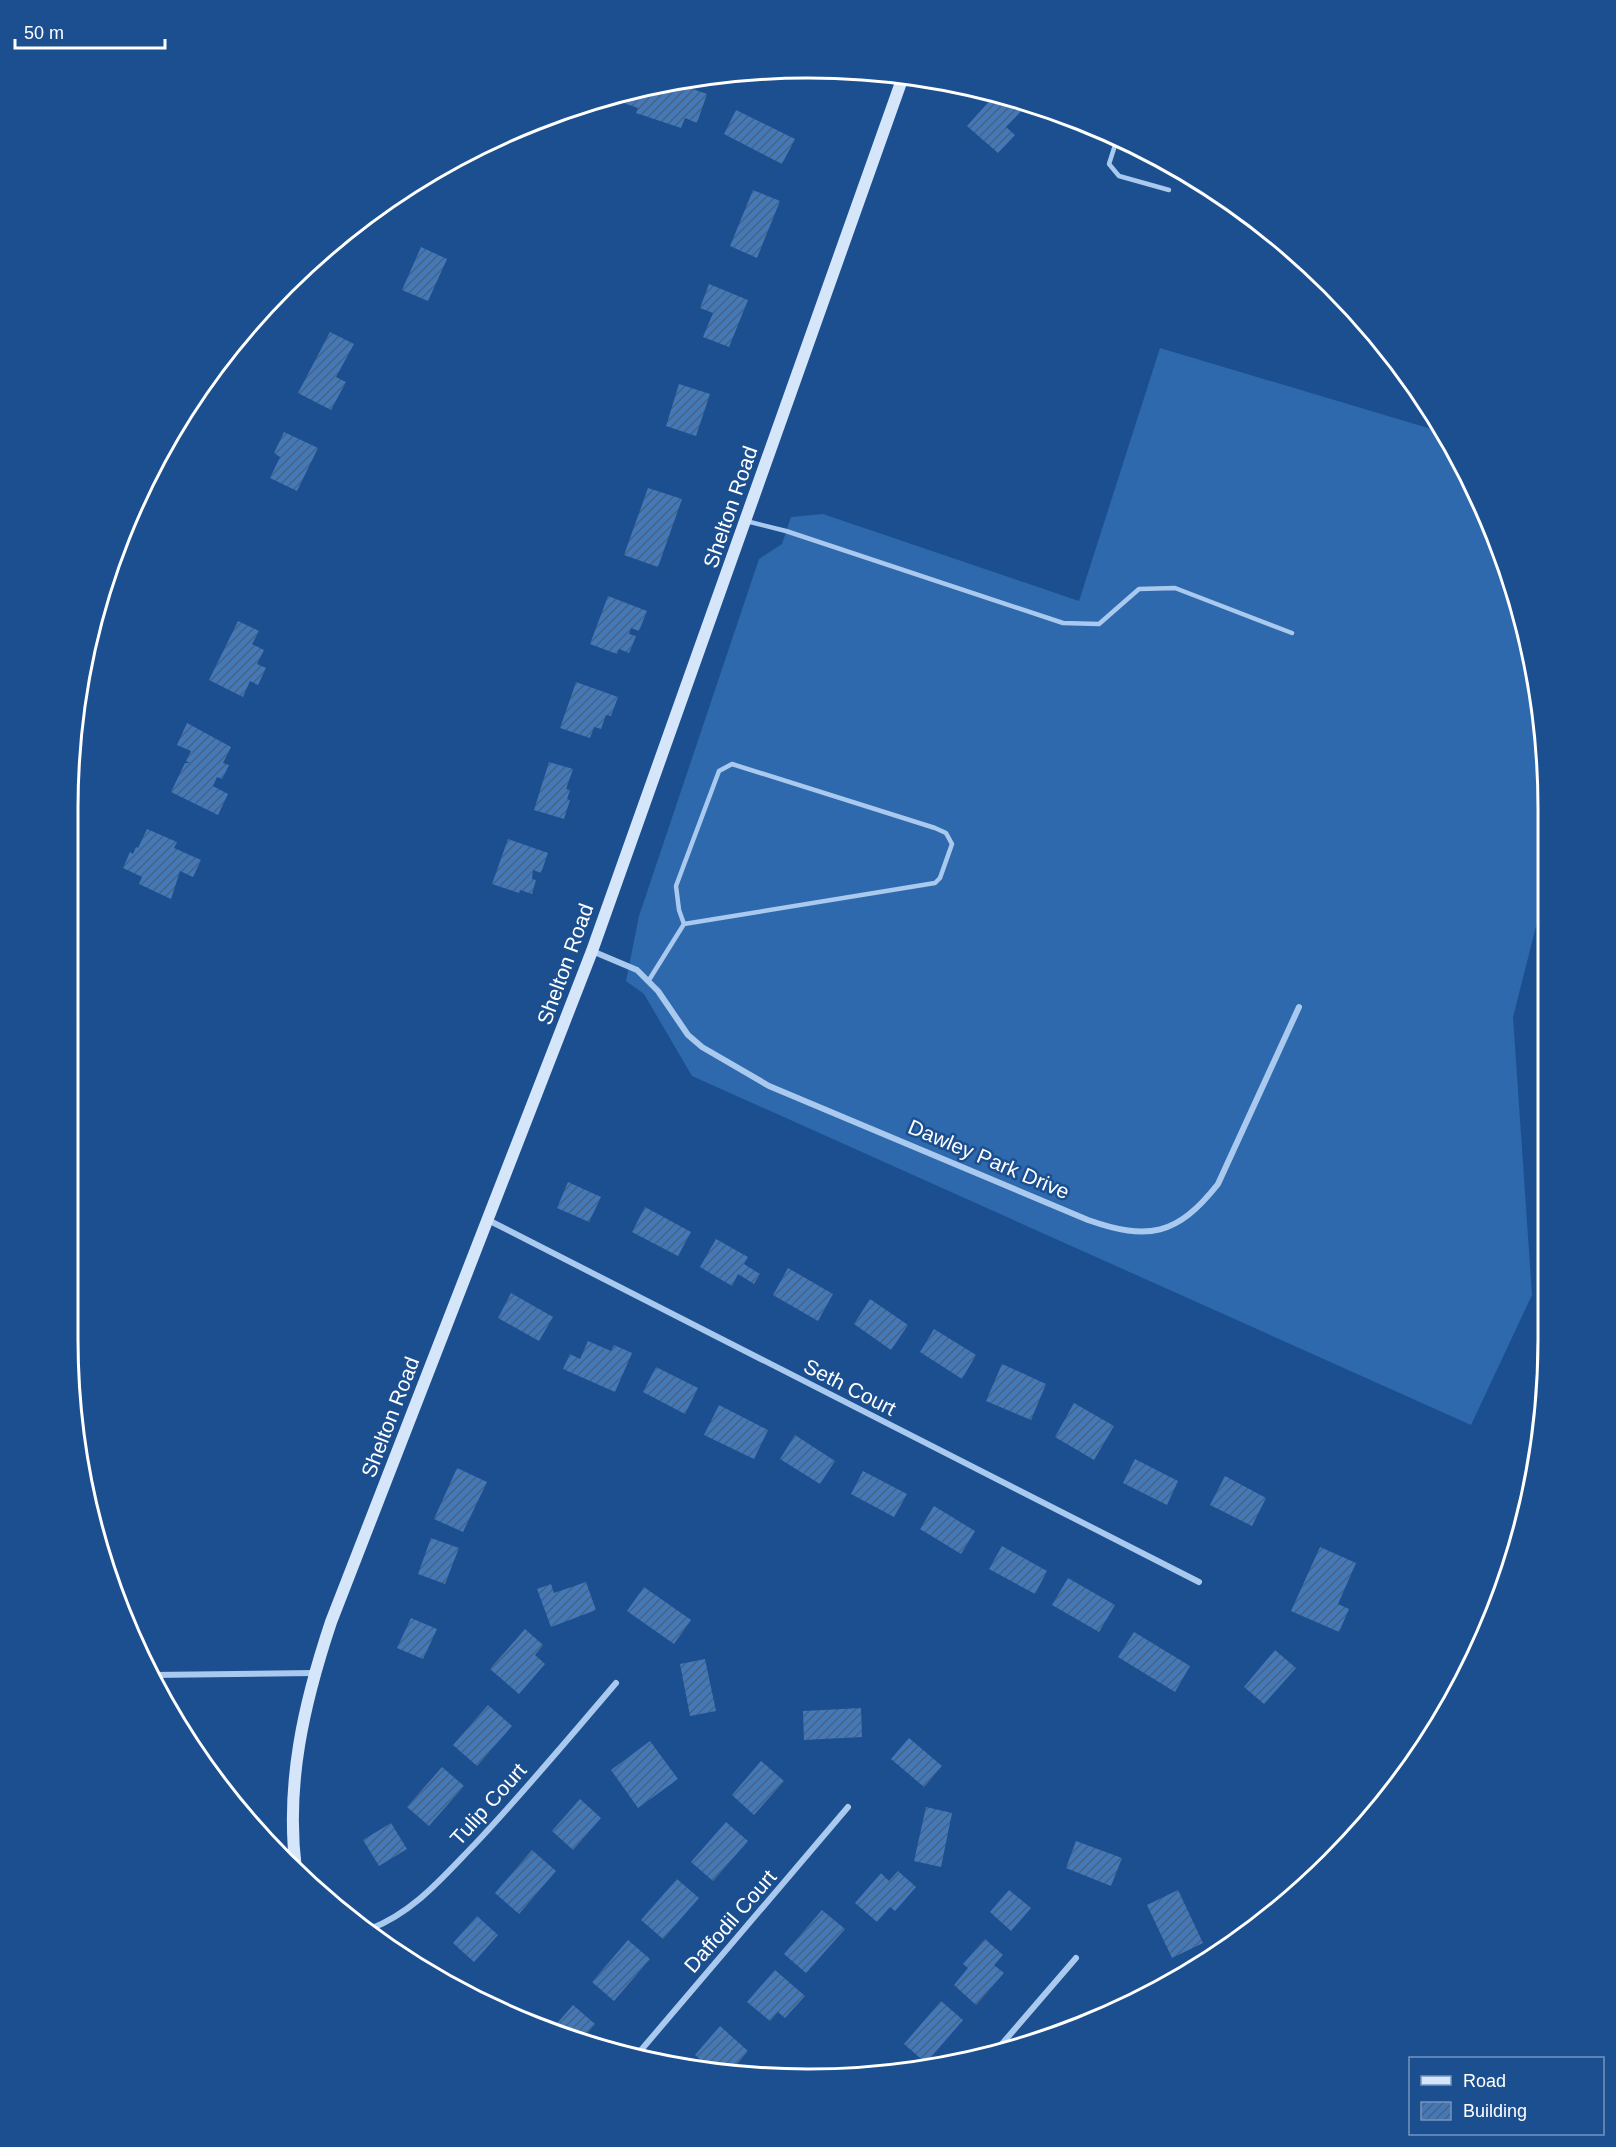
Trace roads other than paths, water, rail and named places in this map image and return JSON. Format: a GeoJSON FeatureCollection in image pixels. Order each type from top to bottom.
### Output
{"type":"FeatureCollection","features":[{"type":"Feature","properties":{"kind":"street","name":"Shelton Road"},"geometry":{"type":"LineString","coordinates":[[294,1857],[292,1839],[293,1794],[305,1706],[331,1622],[592,951],[746,521],[809,334],[900,84]]}},
{"type":"Feature","properties":{"kind":"street","name":"Dawley Park Drive"},"geometry":{"type":"LineString","coordinates":[[592,951],[624,963],[649,980],[688,1035],[702,1047],[769,1086],[1088,1220],[1133,1233],[1163,1229],[1177,1222],[1206,1199],[1218,1184],[1299,1007]]}},
{"type":"Feature","properties":{"kind":"street","name":"Seth Court"},"geometry":{"type":"LineString","coordinates":[[487,1220],[1199,1582]]}},
{"type":"Feature","properties":{"kind":"street"},"geometry":{"type":"LineString","coordinates":[[160,1675],[314,1673]]}},
{"type":"Feature","properties":{"kind":"street","name":"Tulip Court"},"geometry":{"type":"LineString","coordinates":[[375,1926],[398,1915],[429,1892],[502,1816],[616,1683]]}},
{"type":"Feature","properties":{"kind":"street","name":"Daffodil Court"},"geometry":{"type":"LineString","coordinates":[[642,2049],[848,1807]]}},
{"type":"Feature","properties":{"kind":"street"},"geometry":{"type":"LineString","coordinates":[[1004,2042],[1076,1958]]}},
{"type":"Feature","properties":{"kind":"lane"},"geometry":{"type":"LineString","coordinates":[[1115,146],[1110,164],[1119,176],[1169,190]]}},
{"type":"Feature","properties":{"kind":"lane"},"geometry":{"type":"LineString","coordinates":[[746,521],[819,541],[1063,623],[1099,624],[1139,589],[1175,588],[1292,633]]}},
{"type":"Feature","properties":{"kind":"lane"},"geometry":{"type":"LineString","coordinates":[[649,980],[684,924],[934,884],[940,878],[952,844],[946,833],[934,828],[732,764],[718,771],[676,886],[679,910],[684,924]]}}]}
